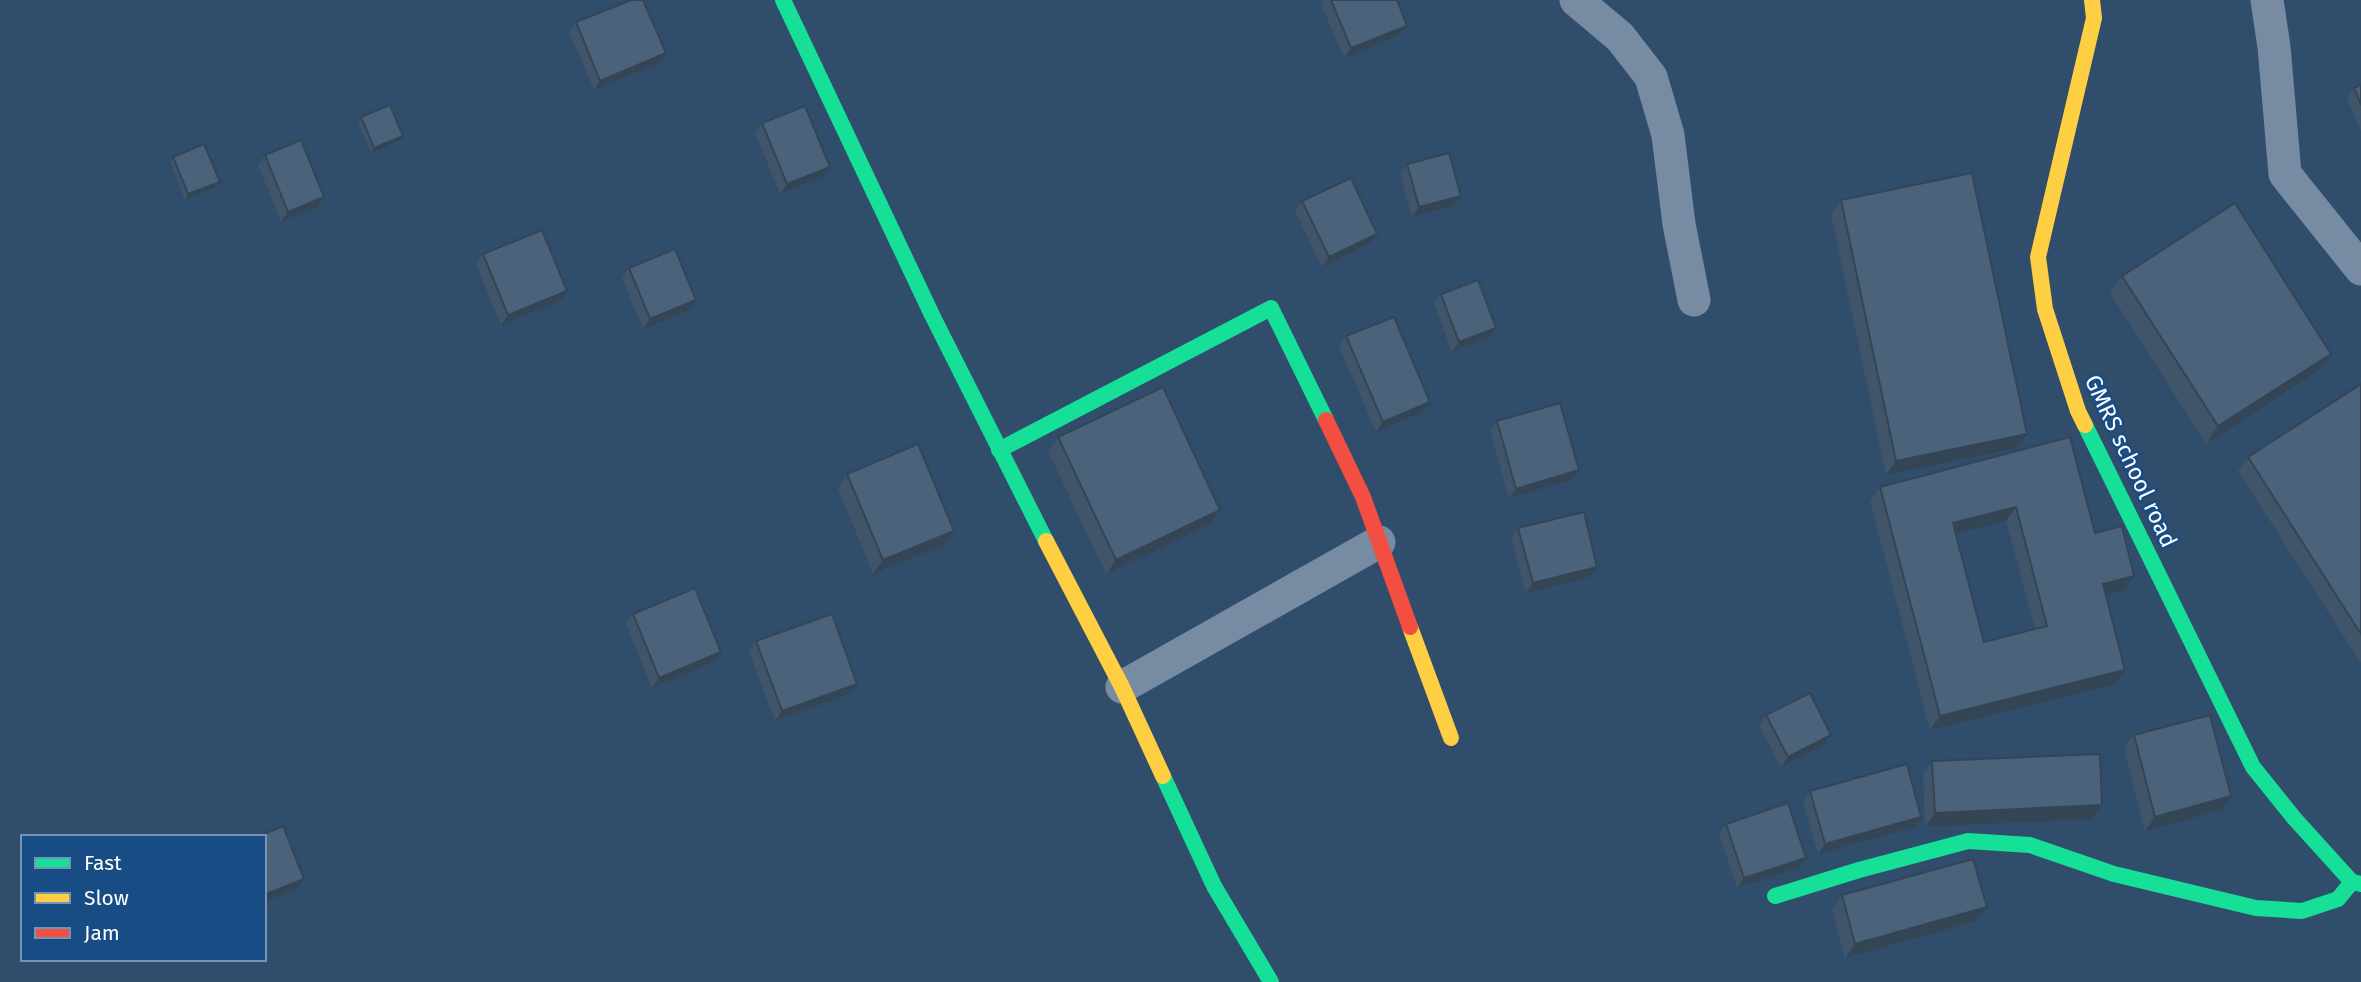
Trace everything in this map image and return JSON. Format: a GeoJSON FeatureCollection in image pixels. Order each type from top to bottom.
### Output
{"type":"FeatureCollection","features":[{"type":"Feature","properties":{"kind":"street"},"geometry":{"type":"LineString","coordinates":[[783,0],[999,450],[1122,687],[1214,886],[1271,982]]}},
{"type":"Feature","properties":{"kind":"street"},"geometry":{"type":"LineString","coordinates":[[1576,0],[1619,37],[1651,77],[1668,135],[1679,224],[1694,300]]}},
{"type":"Feature","properties":{"kind":"street","name":"GMRS school road"},"geometry":{"type":"LineString","coordinates":[[2092,0],[2094,18],[2038,257],[2045,309],[2078,411],[2253,767],[2294,818],[2357,883]]}},
{"type":"Feature","properties":{"kind":"street"},"geometry":{"type":"LineString","coordinates":[[2267,0],[2274,47],[2285,174],[2361,269]]}},
{"type":"Feature","properties":{"kind":"street"},"geometry":{"type":"LineString","coordinates":[[999,450],[1271,308],[1363,497],[1451,738]]}},
{"type":"Feature","properties":{"kind":"street"},"geometry":{"type":"LineString","coordinates":[[1122,687],[1379,542]]}},
{"type":"Feature","properties":{"kind":"street"},"geometry":{"type":"LineString","coordinates":[[1775,896],[1968,841],[2030,845],[2113,874],[2256,908],[2302,911],[2338,899],[2357,883]]}},
{"type":"Feature","properties":{"kind":"building"},"geometry":{"type":"Polygon","coordinates":[[[631,0],[643,0],[666,53],[600,81],[576,22],[631,0]]]}},
{"type":"Feature","properties":{"kind":"building"},"geometry":{"type":"Polygon","coordinates":[[[1331,0],[1397,0],[1407,26],[1351,48],[1331,0]]]}},
{"type":"Feature","properties":{"kind":"building"},"geometry":{"type":"Polygon","coordinates":[[[2361,85],[2361,105],[2354,88],[2361,85]]]}},
{"type":"Feature","properties":{"kind":"building"},"geometry":{"type":"Polygon","coordinates":[[[390,105],[403,136],[374,148],[361,117],[390,105]]]}},
{"type":"Feature","properties":{"kind":"building"},"geometry":{"type":"Polygon","coordinates":[[[805,106],[830,167],[787,184],[762,123],[805,106]]]}},
{"type":"Feature","properties":{"kind":"building"},"geometry":{"type":"Polygon","coordinates":[[[301,140],[324,197],[288,212],[265,155],[301,140]]]}},
{"type":"Feature","properties":{"kind":"building"},"geometry":{"type":"Polygon","coordinates":[[[204,144],[220,182],[188,194],[173,157],[204,144]]]}},
{"type":"Feature","properties":{"kind":"building"},"geometry":{"type":"Polygon","coordinates":[[[1449,153],[1461,196],[1419,207],[1407,164],[1449,153]]]}},
{"type":"Feature","properties":{"kind":"building"},"geometry":{"type":"Polygon","coordinates":[[[1972,173],[2027,434],[1896,461],[1841,200],[1972,173]]]}},
{"type":"Feature","properties":{"kind":"building"},"geometry":{"type":"Polygon","coordinates":[[[1351,178],[1377,234],[1329,257],[1302,201],[1351,178]]]}},
{"type":"Feature","properties":{"kind":"building"},"geometry":{"type":"Polygon","coordinates":[[[2235,203],[2331,354],[2218,426],[2122,276],[2235,203]]]}},
{"type":"Feature","properties":{"kind":"building"},"geometry":{"type":"Polygon","coordinates":[[[542,230],[567,291],[508,315],[483,254],[542,230]]]}},
{"type":"Feature","properties":{"kind":"building"},"geometry":{"type":"Polygon","coordinates":[[[675,249],[696,300],[650,319],[629,268],[675,249]]]}},
{"type":"Feature","properties":{"kind":"building"},"geometry":{"type":"Polygon","coordinates":[[[1478,280],[1496,328],[1459,342],[1441,294],[1478,280]]]}},
{"type":"Feature","properties":{"kind":"building"},"geometry":{"type":"Polygon","coordinates":[[[1394,317],[1430,402],[1383,422],[1346,336],[1394,317]]]}},
{"type":"Feature","properties":{"kind":"building"},"geometry":{"type":"Polygon","coordinates":[[[2361,384],[2361,634],[2248,457],[2361,384]]]}},
{"type":"Feature","properties":{"kind":"building"},"geometry":{"type":"Polygon","coordinates":[[[1163,387],[1220,510],[1116,560],[1058,437],[1163,387]]]}},
{"type":"Feature","properties":{"kind":"building"},"geometry":{"type":"Polygon","coordinates":[[[1560,403],[1579,470],[1516,489],[1497,421],[1560,403]]]}},
{"type":"Feature","properties":{"kind":"building"},"geometry":{"type":"Polygon","coordinates":[[[2070,437],[2095,533],[2122,526],[2134,576],[2103,584],[2125,670],[1940,716],[1880,487],[2070,437]],[[2016,507],[1953,523],[1984,642],[2047,626],[2016,507]]]}},
{"type":"Feature","properties":{"kind":"building"},"geometry":{"type":"Polygon","coordinates":[[[918,444],[954,531],[883,560],[847,474],[918,444]]]}},
{"type":"Feature","properties":{"kind":"building"},"geometry":{"type":"Polygon","coordinates":[[[1584,512],[1597,567],[1533,583],[1518,528],[1584,512]]]}},
{"type":"Feature","properties":{"kind":"building"},"geometry":{"type":"Polygon","coordinates":[[[695,588],[721,652],[659,678],[633,614],[695,588]]]}},
{"type":"Feature","properties":{"kind":"building"},"geometry":{"type":"Polygon","coordinates":[[[832,614],[857,684],[782,711],[756,641],[832,614]]]}},
{"type":"Feature","properties":{"kind":"building"},"geometry":{"type":"Polygon","coordinates":[[[1810,693],[1831,735],[1788,757],[1766,715],[1810,693]]]}},
{"type":"Feature","properties":{"kind":"building"},"geometry":{"type":"Polygon","coordinates":[[[2210,715],[2231,796],[2155,817],[2134,735],[2210,715]]]}},
{"type":"Feature","properties":{"kind":"building"},"geometry":{"type":"Polygon","coordinates":[[[2100,754],[2102,805],[1935,813],[1932,761],[2100,754]]]}},
{"type":"Feature","properties":{"kind":"building"},"geometry":{"type":"Polygon","coordinates":[[[1907,764],[1921,817],[1825,844],[1810,791],[1907,764]]]}},
{"type":"Feature","properties":{"kind":"building"},"geometry":{"type":"Polygon","coordinates":[[[1788,803],[1806,858],[1744,878],[1726,824],[1788,803]]]}},
{"type":"Feature","properties":{"kind":"building"},"geometry":{"type":"Polygon","coordinates":[[[283,826],[304,879],[266,894],[266,835],[262,835],[283,826]]]}},
{"type":"Feature","properties":{"kind":"building"},"geometry":{"type":"Polygon","coordinates":[[[1973,859],[1987,907],[1855,944],[1842,895],[1973,859]]]}},
{"type":"Feature","properties":{"kind":"traffic: fast"},"geometry":{"type":"LineString","coordinates":[[783,0],[933,317],[1046,541]]}},
{"type":"Feature","properties":{"kind":"traffic: fast"},"geometry":{"type":"LineString","coordinates":[[999,450],[1271,308],[1326,420]]}},
{"type":"Feature","properties":{"kind":"traffic: fast"},"geometry":{"type":"LineString","coordinates":[[2085,425],[2253,767],[2294,818],[2352,882],[2361,884]]}},
{"type":"Feature","properties":{"kind":"traffic: fast"},"geometry":{"type":"LineString","coordinates":[[1163,776],[1214,886],[1271,982]]}},
{"type":"Feature","properties":{"kind":"traffic: fast"},"geometry":{"type":"LineString","coordinates":[[1775,896],[1968,841],[2030,845],[2114,874],[2256,908],[2302,911],[2338,899],[2352,882]]}},
{"type":"Feature","properties":{"kind":"traffic: slow"},"geometry":{"type":"LineString","coordinates":[[2085,425],[2045,309],[2038,257],[2094,18],[2092,0]]}},
{"type":"Feature","properties":{"kind":"traffic: slow"},"geometry":{"type":"LineString","coordinates":[[1046,541],[1122,687],[1163,776]]}},
{"type":"Feature","properties":{"kind":"traffic: slow"},"geometry":{"type":"LineString","coordinates":[[1410,627],[1451,738]]}},
{"type":"Feature","properties":{"kind":"traffic: jam"},"geometry":{"type":"LineString","coordinates":[[1326,420],[1363,497],[1410,627]]}}]}
